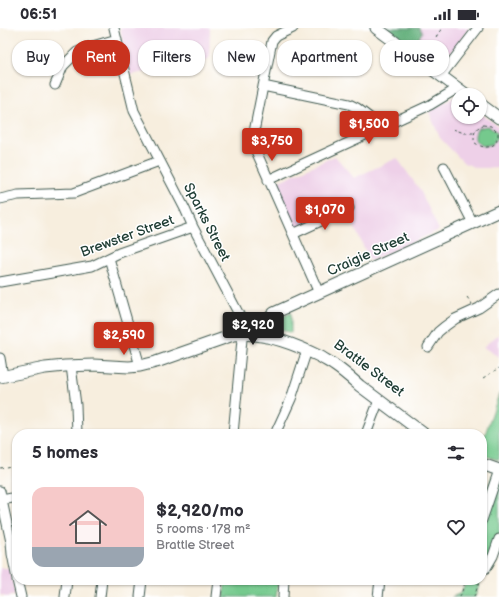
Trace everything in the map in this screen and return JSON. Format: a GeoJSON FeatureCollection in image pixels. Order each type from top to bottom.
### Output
{"type":"FeatureCollection","features":[{"type":"Feature","properties":{"kind":"main road"},"geometry":{"type":"LineString","coordinates":[[376,28],[392,40]]}},
{"type":"Feature","properties":{"kind":"main road"},"geometry":{"type":"LineString","coordinates":[[441,76],[458,88]]}},
{"type":"Feature","properties":{"kind":"main road"},"geometry":{"type":"LineString","coordinates":[[487,109],[499,118]]}},
{"type":"Feature","properties":{"kind":"main road","name":"Craigie Street"},"geometry":{"type":"LineString","coordinates":[[266,337],[271,315],[473,223],[496,215]]}},
{"type":"Feature","properties":{"kind":"main road","name":"Brattle Street"},"geometry":{"type":"LineString","coordinates":[[2,376],[45,368],[71,366],[140,366],[156,362],[233,335],[243,334],[266,337],[307,350],[333,364],[417,429]]}},
{"type":"Feature","properties":{"kind":"main road"},"geometry":{"type":"LineString","coordinates":[[487,466],[499,470]]}},
{"type":"Feature","properties":{"kind":"street","name":"Sparks Street"},"geometry":{"type":"LineString","coordinates":[[114,28],[134,111],[243,323],[234,429]]}},
{"type":"Feature","properties":{"kind":"street"},"geometry":{"type":"LineString","coordinates":[[293,28],[276,36],[272,41],[252,140],[253,146],[319,293]]}},
{"type":"Feature","properties":{"kind":"street"},"geometry":{"type":"LineString","coordinates":[[449,66],[478,28]]}},
{"type":"Feature","properties":{"kind":"street"},"geometry":{"type":"LineString","coordinates":[[55,85],[63,66],[77,52],[117,39]]}},
{"type":"Feature","properties":{"kind":"street"},"geometry":{"type":"LineString","coordinates":[[263,86],[349,104],[357,108],[382,127]]}},
{"type":"Feature","properties":{"kind":"street"},"geometry":{"type":"LineString","coordinates":[[268,180],[430,105],[451,92]]}},
{"type":"Feature","properties":{"kind":"street"},"geometry":{"type":"LineString","coordinates":[[0,199],[18,196],[74,193],[159,161]]}},
{"type":"Feature","properties":{"kind":"street"},"geometry":{"type":"LineString","coordinates":[[444,167],[473,223]]}},
{"type":"Feature","properties":{"kind":"street"},"geometry":{"type":"LineString","coordinates":[[293,234],[349,208]]}},
{"type":"Feature","properties":{"kind":"street","name":"Brewster Street"},"geometry":{"type":"LineString","coordinates":[[0,282],[92,266],[109,258],[193,227]]}},
{"type":"Feature","properties":{"kind":"street"},"geometry":{"type":"LineString","coordinates":[[109,258],[140,366]]}},
{"type":"Feature","properties":{"kind":"street"},"geometry":{"type":"LineString","coordinates":[[428,347],[438,332],[444,327],[455,319],[479,308],[499,294]]}},
{"type":"Feature","properties":{"kind":"street"},"geometry":{"type":"LineString","coordinates":[[277,429],[291,399],[307,350]]}},
{"type":"Feature","properties":{"kind":"street"},"geometry":{"type":"LineString","coordinates":[[0,358],[2,376]]}},
{"type":"Feature","properties":{"kind":"street"},"geometry":{"type":"LineString","coordinates":[[71,366],[78,429]]}},
{"type":"Feature","properties":{"kind":"street"},"geometry":{"type":"LineString","coordinates":[[368,429],[379,400]]}},
{"type":"Feature","properties":{"kind":"street"},"geometry":{"type":"LineString","coordinates":[[487,505],[499,470]]}},
{"type":"Feature","properties":{"kind":"street"},"geometry":{"type":"LineString","coordinates":[[12,497],[1,496],[11,542],[12,554]]}},
{"type":"Feature","properties":{"kind":"street"},"geometry":{"type":"LineString","coordinates":[[487,566],[493,556],[499,539]]}},
{"type":"Feature","properties":{"kind":"street"},"geometry":{"type":"LineString","coordinates":[[18,585],[21,597]]}},
{"type":"Feature","properties":{"kind":"street"},"geometry":{"type":"LineString","coordinates":[[65,597],[66,585]]}},
{"type":"Feature","properties":{"kind":"street"},"geometry":{"type":"LineString","coordinates":[[100,597],[101,585]]}},
{"type":"Feature","properties":{"kind":"street"},"geometry":{"type":"LineString","coordinates":[[140,597],[141,585]]}},
{"type":"Feature","properties":{"kind":"street"},"geometry":{"type":"LineString","coordinates":[[216,597],[217,585]]}},
{"type":"Feature","properties":{"kind":"street"},"geometry":{"type":"LineString","coordinates":[[283,597],[284,585]]}},
{"type":"Feature","properties":{"kind":"street"},"geometry":{"type":"LineString","coordinates":[[378,597],[379,585]]}},
{"type":"Feature","properties":{"kind":"path"},"geometry":{"type":"LineString","coordinates":[[436,37],[442,28]]}},
{"type":"Feature","properties":{"kind":"path"},"geometry":{"type":"LineString","coordinates":[[489,125],[498,133],[498,137],[495,143],[491,146],[482,147],[474,142],[474,133],[478,127],[489,125]]}},
{"type":"Feature","properties":{"kind":"path"},"geometry":{"type":"LineString","coordinates":[[453,129],[464,133],[474,133]]}},
{"type":"Feature","properties":{"kind":"path"},"geometry":{"type":"LineString","coordinates":[[483,378],[499,368]]}},
{"type":"Feature","properties":{"kind":"path"},"geometry":{"type":"LineString","coordinates":[[0,468],[12,466]]}},
{"type":"Feature","properties":{"kind":"path"},"geometry":{"type":"LineString","coordinates":[[460,597],[464,585]]}},
{"type":"Feature","properties":{"kind":"path"},"geometry":{"type":"LineString","coordinates":[[474,597],[478,585]]}},
{"type":"Feature","properties":{"kind":"shaded area"},"geometry":{"type":"Polygon","coordinates":[[[120,28],[210,28],[209,59],[205,60],[205,40],[138,40],[138,73],[130,75],[130,40],[123,40],[120,28]]]}},
{"type":"Feature","properties":{"kind":"shaded area"},"geometry":{"type":"Polygon","coordinates":[[[389,28],[469,28],[449,55],[449,40],[405,40],[389,28]]]}},
{"type":"Feature","properties":{"kind":"shaded area"},"geometry":{"type":"Polygon","coordinates":[[[451,99],[451,124],[487,124],[487,118],[499,127],[499,168],[477,168],[464,163],[440,138],[429,112],[451,99]]]}},
{"type":"Feature","properties":{"kind":"shaded area"},"geometry":{"type":"Polygon","coordinates":[[[335,156],[354,178],[397,158],[420,190],[439,230],[370,261],[348,213],[357,208],[352,202],[348,202],[343,207],[295,229],[275,183],[335,156]]]}},
{"type":"Feature","properties":{"kind":"shaded area"},"geometry":{"type":"Polygon","coordinates":[[[499,334],[499,357],[483,347],[499,334]]]}},
{"type":"Feature","properties":{"kind":"shaded area"},"geometry":{"type":"Polygon","coordinates":[[[0,568],[10,568],[15,595],[5,597],[0,595],[0,568]]]}},
{"type":"Feature","properties":{"kind":"green space"},"geometry":{"type":"Polygon","coordinates":[[[387,28],[419,28],[422,33],[419,37],[423,40],[403,40],[387,28]]]}},
{"type":"Feature","properties":{"kind":"green space"},"geometry":{"type":"Polygon","coordinates":[[[487,126],[497,132],[497,138],[492,144],[483,146],[476,142],[475,135],[478,128],[487,126]]]}},
{"type":"Feature","properties":{"kind":"green space"},"geometry":{"type":"Polygon","coordinates":[[[291,313],[291,333],[276,328],[275,323],[277,319],[291,313]]]}},
{"type":"Feature","properties":{"kind":"green space"},"geometry":{"type":"Polygon","coordinates":[[[499,394],[499,460],[487,456],[487,429],[499,394]]]}},
{"type":"Feature","properties":{"kind":"green space"},"geometry":{"type":"Polygon","coordinates":[[[492,476],[499,478],[499,552],[492,569],[487,572],[487,491],[492,476]]]}},
{"type":"Feature","properties":{"kind":"green space"},"geometry":{"type":"Polygon","coordinates":[[[225,585],[278,585],[276,597],[224,597],[225,585]]]}},
{"type":"Feature","properties":{"kind":"green space"},"geometry":{"type":"Polygon","coordinates":[[[464,585],[479,585],[475,597],[452,597],[461,593],[464,585]]]}}]}
